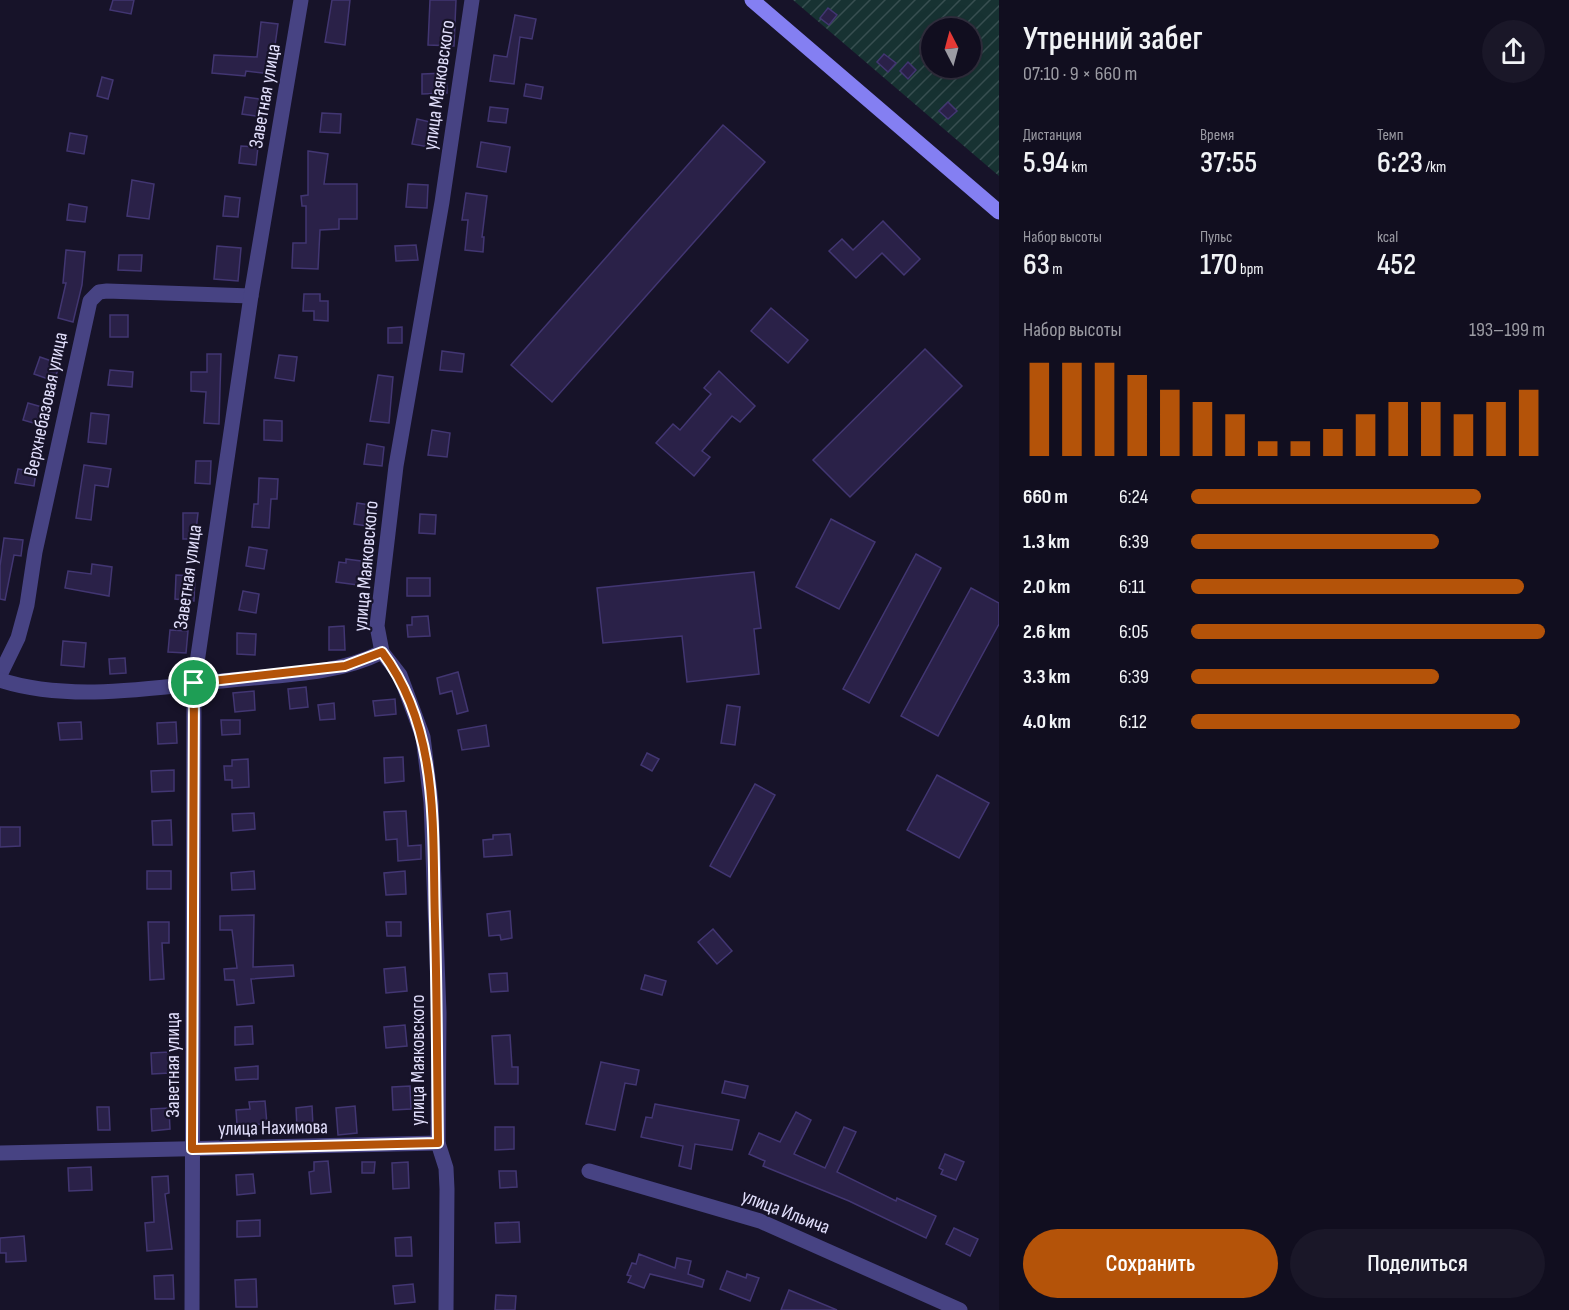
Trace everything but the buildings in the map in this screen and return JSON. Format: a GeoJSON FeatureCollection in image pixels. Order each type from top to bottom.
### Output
{"type":"FeatureCollection","features":[{"type":"Feature","properties":{"kind":"street","name":"Заветная улица"},"geometry":{"type":"LineString","coordinates":[[192,1310],[194,683],[251,296],[302,0]]}},
{"type":"Feature","properties":{"kind":"street","name":"улица Маяковского"},"geometry":{"type":"LineString","coordinates":[[446,1310],[447,1188],[446,1168],[438,1143],[439,1013],[431,802],[423,736],[400,675],[382,652],[377,626],[396,466],[442,202],[472,0]]}},
{"type":"Feature","properties":{"kind":"street"},"geometry":{"type":"LineString","coordinates":[[752,0],[999,212]]}},
{"type":"Feature","properties":{"kind":"street","name":"Верхнебазовая улица"},"geometry":{"type":"LineString","coordinates":[[0,675],[18,638],[27,605],[35,552],[90,302],[99,292],[107,291],[251,296]]}},
{"type":"Feature","properties":{"kind":"street"},"geometry":{"type":"LineString","coordinates":[[0,680],[23,688],[67,691],[133,689],[345,666],[382,652]]}},
{"type":"Feature","properties":{"kind":"street","name":"улица Нахимова"},"geometry":{"type":"LineString","coordinates":[[0,1153],[438,1143]]}},
{"type":"Feature","properties":{"kind":"street","name":"улица Ильича"},"geometry":{"type":"LineString","coordinates":[[589,1171],[760,1221],[960,1310]]}},
{"type":"Feature","properties":{"kind":"green space"},"geometry":{"type":"Polygon","coordinates":[[[793,0],[999,0],[999,176],[793,0]]]}},
{"type":"Feature","properties":{"kind":"route"},"geometry":{"type":"LineString","coordinates":[[382,652],[400,675],[423,736],[431,802],[435,855],[439,1013],[438,1143],[280,1149],[192,1149],[194,683],[345,666],[382,652]]}}]}
